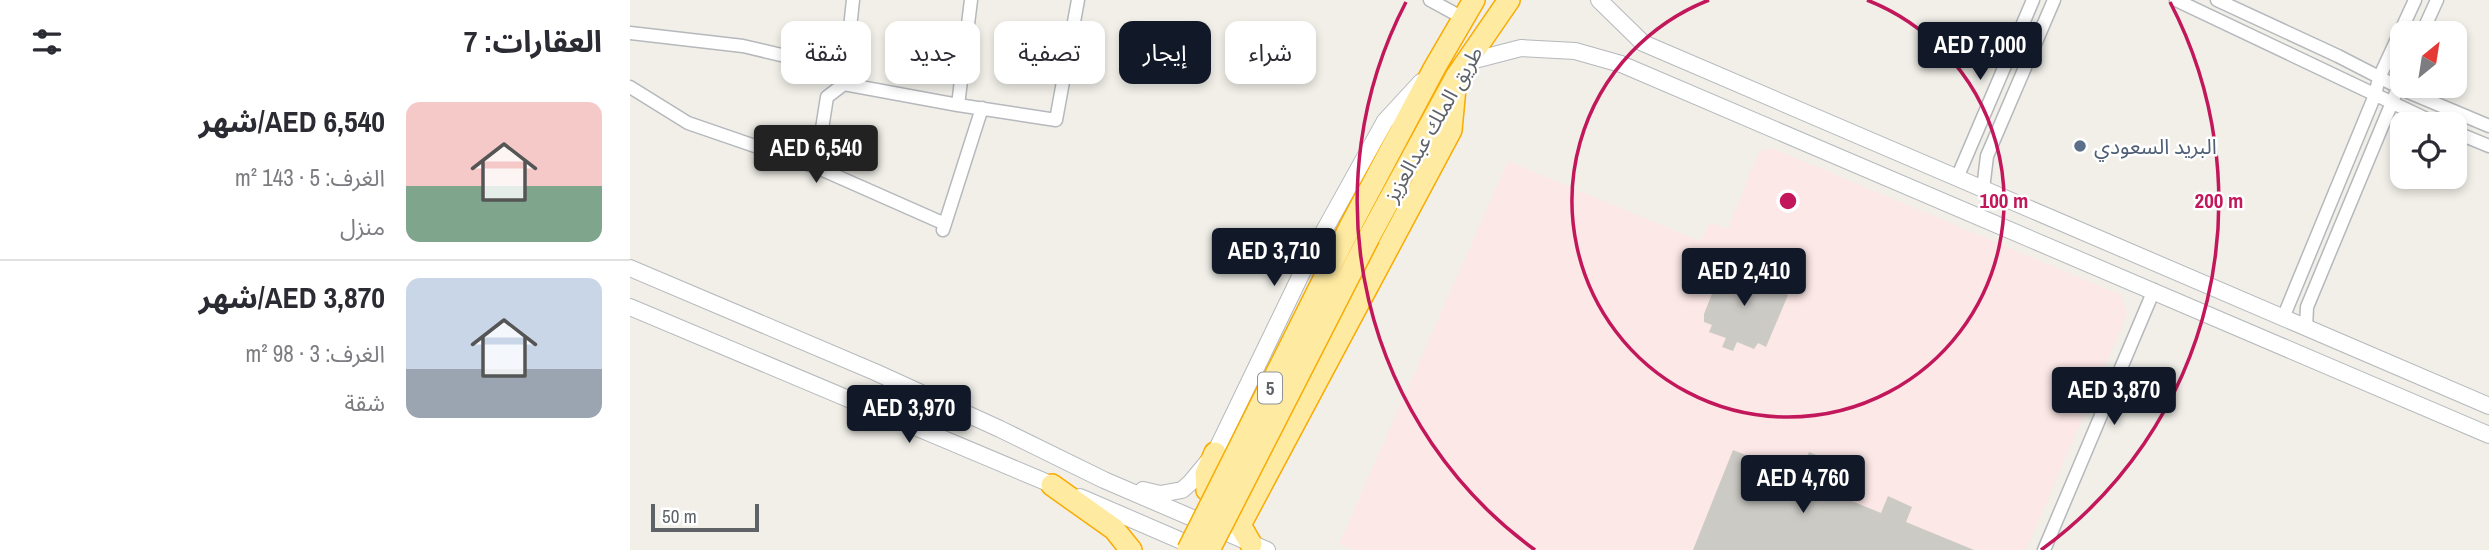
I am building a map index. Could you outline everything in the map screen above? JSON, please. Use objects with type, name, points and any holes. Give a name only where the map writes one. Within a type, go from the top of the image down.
[{"type":"highway","name":"طريق الملك عبدالعزيز","points":[[1209,550],[1369,237],[1462,70],[1508,0]]},
{"type":"highway","name":"طريق الملك عبدالعزيز","points":[[1188,550],[1350,225],[1469,9]]},
{"type":"highway","points":[[1259,547],[1240,525],[1451,130],[1462,70]]},
{"type":"highway","points":[[1215,453],[1206,474],[1207,490],[1222,502],[1242,501],[1262,482]]},
{"type":"highway","points":[[1052,485],[1114,529],[1130,550]]},
{"type":"street","points":[[851,21],[853,0]]},
{"type":"street","points":[[958,105],[971,0]]},
{"type":"street","points":[[871,83],[958,105],[1056,120],[1078,0]]},
{"type":"street","points":[[1430,0],[1469,9]]},
{"type":"street","points":[[1599,0],[1643,43],[2489,406]]},
{"type":"street","points":[[1957,178],[2033,0]]},
{"type":"street","points":[[1983,189],[1987,156],[2054,0]]},
{"type":"street","points":[[2176,0],[2409,112]]},
{"type":"street","points":[[2217,0],[2379,78],[2390,80]]},
{"type":"street","points":[[2283,318],[2375,95],[2379,78],[2415,0]]},
{"type":"street","points":[[2427,21],[2437,0]]},
{"type":"street","points":[[630,33],[743,46],[781,58]]},
{"type":"street","points":[[1462,70],[1521,48],[1575,51],[1622,64],[2489,435]]},
{"type":"street","points":[[1104,480],[1160,494],[1182,490],[1215,453],[1309,258],[1385,121],[1435,67]]},
{"type":"street","points":[[816,167],[827,97],[839,84]]},
{"type":"street","points":[[630,87],[688,123],[816,167],[944,227],[982,108]]},
{"type":"street","points":[[2306,328],[2307,306],[2393,98]]},
{"type":"street","points":[[2432,98],[2489,126]]},
{"type":"street","points":[[2467,137],[2489,146]]},
{"type":"street","points":[[630,268],[875,372],[1104,480],[1259,547]]},
{"type":"street","points":[[2044,550],[2154,290]]},
{"type":"street","points":[[630,307],[1202,550]]},
{"type":"shaded area","points":[[1772,148],[2121,295],[2127,314],[2026,550],[1353,550],[1339,544],[1508,161],[1700,241],[1710,222],[1728,229],[1759,151]]},
{"type":"building","points":[[1723,266],[1746,275],[1749,268],[1771,277],[1767,287],[1788,295],[1766,347],[1758,343],[1754,349],[1737,342],[1733,351],[1722,347],[1726,338],[1709,332],[1712,325],[1704,322],[1704,314]]},
{"type":"building","points":[[1733,450],[1799,476],[1809,452],[1826,459],[1815,486],[1881,513],[1888,496],[1912,507],[1906,522],[1974,550],[1693,550]]},
{"type":"place","name":"البريد السعودي","points":[[2080,146]]}]
